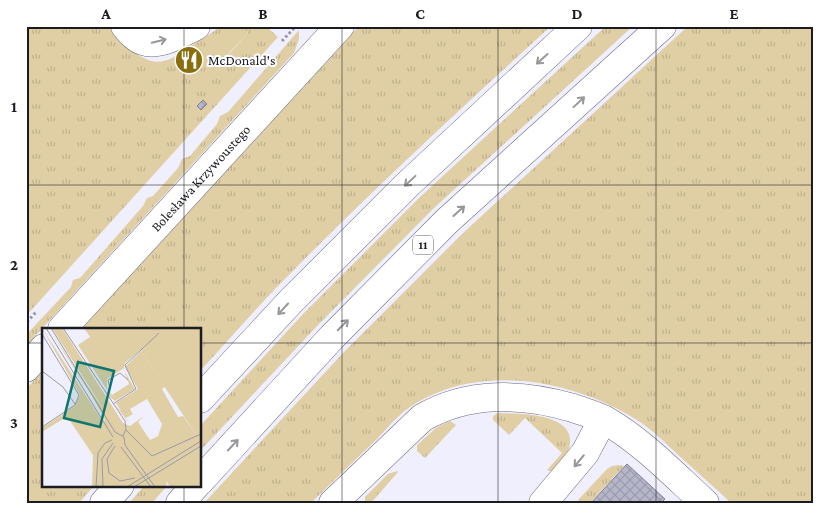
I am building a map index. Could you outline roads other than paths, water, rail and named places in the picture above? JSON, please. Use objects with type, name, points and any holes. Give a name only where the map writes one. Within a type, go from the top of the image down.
[{"type":"main road","points":[[125,26],[142,41],[152,43],[196,26]]},
{"type":"main road","name":"Bolesława Krzywoustego","points":[[63,328],[340,26]]},
{"type":"main road","points":[[201,398],[291,301],[406,185],[578,26]]},
{"type":"main road","name":"11","points":[[201,479],[332,337],[440,228],[662,26]]},
{"type":"main road","points":[[26,368],[42,350]]},
{"type":"main road","points":[[333,503],[422,418],[437,409],[462,401],[496,397],[530,398],[559,404],[603,419],[643,446],[705,503]]},
{"type":"main road","points":[[543,503],[585,453],[603,419]]},
{"type":"main road","points":[[104,503],[119,486]]},
{"type":"main road","points":[[180,503],[195,486]]},
{"type":"place","name":"McDonald's","points":[[189,60]]}]
